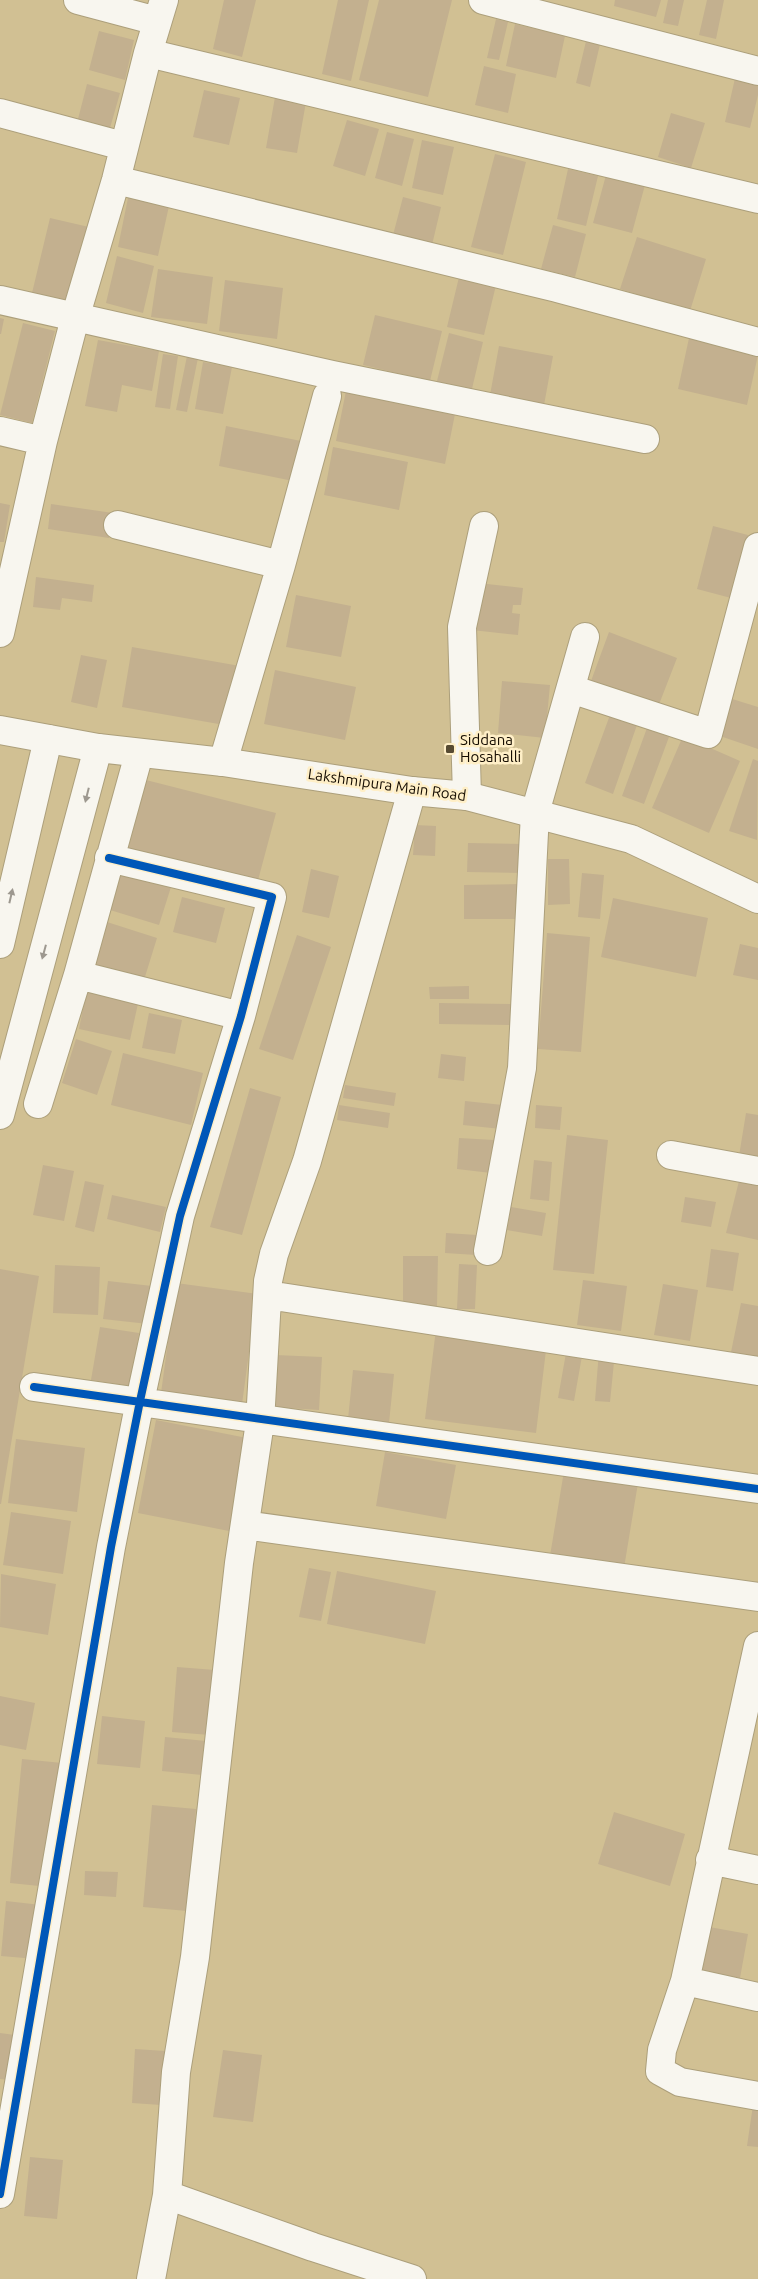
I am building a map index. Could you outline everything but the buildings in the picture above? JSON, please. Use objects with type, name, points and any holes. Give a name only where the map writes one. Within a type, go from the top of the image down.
[{"type":"street","points":[[0,633],[8,565],[75,318],[116,180],[160,10],[78,0]]},
{"type":"street","points":[[483,0],[758,71]]},
{"type":"street","points":[[148,53],[758,199]]},
{"type":"street","points":[[0,113],[124,146]]},
{"type":"street","points":[[116,180],[548,285],[758,342]]},
{"type":"street","points":[[0,300],[332,375],[645,439]]},
{"type":"street","points":[[223,762],[281,565],[327,396]]},
{"type":"street","points":[[0,430],[43,441]]},
{"type":"street","points":[[118,525],[281,565]]},
{"type":"street","points":[[467,796],[462,628],[484,526]]},
{"type":"street","points":[[571,689],[708,734],[758,547]]},
{"type":"street","points":[[488,1251],[522,1068],[536,812],[585,637]]},
{"type":"street","name":"Lakshmipura Main Road","points":[[0,730],[139,754],[223,762],[412,791],[467,796],[536,812],[631,839],[758,899]]},
{"type":"street","points":[[0,944],[48,738]]},
{"type":"street","points":[[0,1115],[98,748]]},
{"type":"street","points":[[38,1104],[78,975],[139,754]]},
{"type":"street","points":[[151,2279],[167,2195],[176,2072],[195,1957],[245,1525],[260,1418],[268,1295],[274,1254],[307,1161],[412,791]]},
{"type":"street","points":[[0,2194],[110,1557],[140,1401],[180,1216],[241,1016],[272,897],[109,858]]},
{"type":"street","points":[[78,975],[241,1016]]},
{"type":"street","points":[[671,1155],[758,1171]]},
{"type":"street","points":[[268,1295],[758,1371]]},
{"type":"street","points":[[34,1387],[758,1489]]},
{"type":"street","points":[[245,1525],[758,1597]]},
{"type":"street","points":[[758,1646],[746,1749],[710,1860],[685,1981],[662,2050],[660,2071],[680,2082],[758,2096]]},
{"type":"street","points":[[710,1860],[758,1870]]},
{"type":"street","points":[[685,1981],[758,1997]]},
{"type":"street","points":[[167,2195],[313,2247],[412,2279]]},
{"type":"cycle path","points":[[0,2194],[111,1547],[140,1401],[180,1216],[241,1016],[272,897],[109,858]]},
{"type":"cycle path","points":[[34,1387],[758,1489]]},
{"type":"place","name":"Siddana Hosahalli","points":[[450,749]]}]
